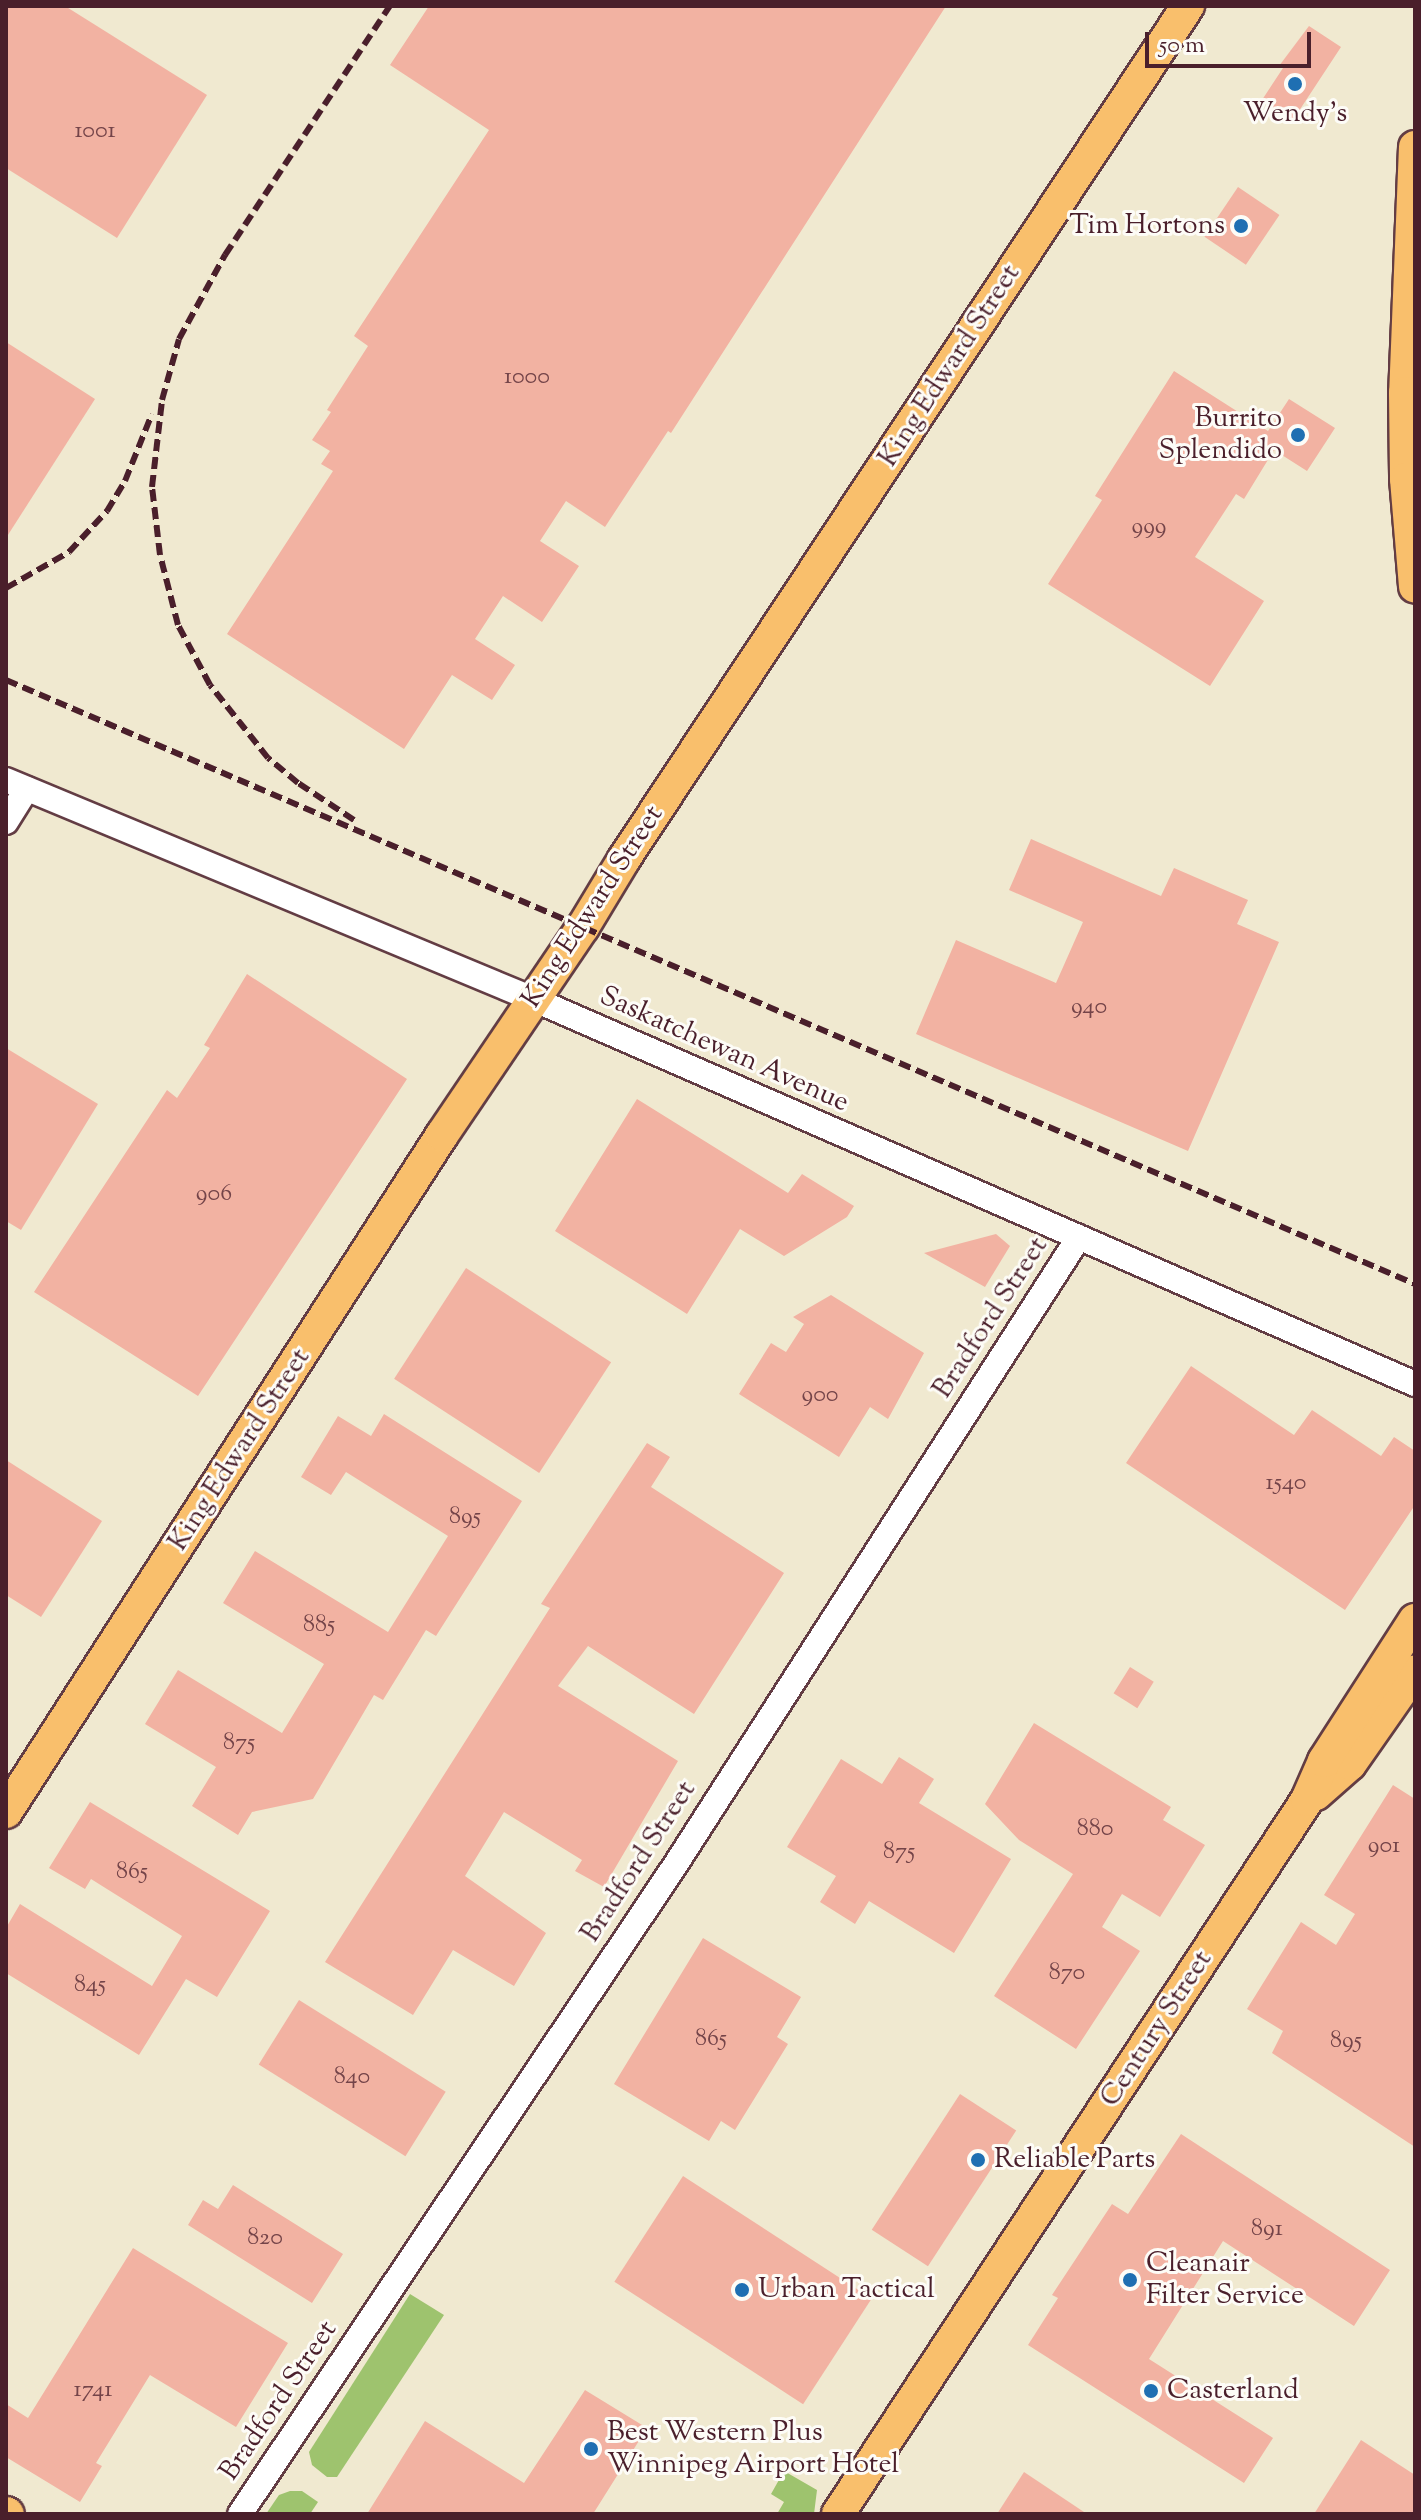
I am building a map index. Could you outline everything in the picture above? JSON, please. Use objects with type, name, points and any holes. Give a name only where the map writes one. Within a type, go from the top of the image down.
[{"type":"main road","name":"King Edward Street","points":[[6,1812],[442,1135],[1188,6]]},
{"type":"main road","points":[[1415,147],[1405,449],[1415,587]]},
{"type":"main road","name":"Century Street","points":[[838,2514],[1307,1800],[1324,1761],[1415,1620]]},
{"type":"main road","points":[[1307,1800],[1335,1780],[1350,1764],[1415,1671]]},
{"type":"street","name":"Saskatchewan Avenue","points":[[17,784],[533,999],[1415,1384]]},
{"type":"street","points":[[6,822],[17,784]]},
{"type":"street","name":"Bradford Street","points":[[240,2514],[676,1864],[1079,1237]]},
{"type":"green space","points":[[410,2294],[444,2315],[337,2477],[327,2477],[312,2465],[309,2452]]},
{"type":"green space","points":[[784,2471],[817,2490],[814,2514],[777,2514],[784,2502],[771,2494]]},
{"type":"green space","points":[[302,2491],[318,2502],[310,2514],[266,2514],[279,2495]]},
{"type":"building","points":[[6,6],[65,6],[207,95],[117,238],[6,168]]},
{"type":"building","points":[[429,6],[946,6],[671,433],[668,431],[605,527],[566,501],[540,541],[579,566],[542,622],[503,596],[475,639],[515,665],[492,700],[452,675],[404,749],[227,634],[333,471],[321,464],[330,451],[312,440],[331,412],[327,410],[368,346],[354,336],[489,130],[390,65]]},
{"type":"building","name":"Wendy's","points":[[1309,26],[1341,47],[1293,120],[1262,100],[1283,68],[1279,66]]},
{"type":"building","name":"Tim Hortons","points":[[1238,187],[1279,215],[1246,265],[1204,237]]},
{"type":"building","points":[[6,342],[95,399],[6,538]]},
{"type":"building","points":[[1174,371],[1268,431],[1289,399],[1335,428],[1307,471],[1274,450],[1244,499],[1236,494],[1195,557],[1264,601],[1210,686],[1048,584],[1102,500],[1095,496]]},
{"type":"building","points":[[1031,839],[1161,896],[1174,868],[1248,900],[1237,924],[1279,942],[1188,1151],[916,1034],[956,940],[1056,983],[1083,922],[1009,890]]},
{"type":"building","points":[[247,974],[407,1079],[198,1396],[34,1292],[167,1090],[177,1098],[210,1048],[204,1045]]},
{"type":"building","points":[[6,1048],[98,1104],[21,1230],[6,1221]]},
{"type":"building","points":[[637,1099],[788,1193],[802,1174],[854,1206],[847,1217],[784,1256],[740,1229],[687,1314],[555,1231]]},
{"type":"building","points":[[996,1234],[1010,1246],[985,1287],[924,1253]]},
{"type":"building","points":[[466,1268],[611,1362],[539,1473],[394,1379]]},
{"type":"building","points":[[831,1295],[924,1353],[888,1419],[870,1407],[839,1457],[739,1394],[771,1343],[786,1352],[804,1324],[793,1317]]},
{"type":"building","points":[[1191,1366],[1294,1435],[1312,1410],[1381,1456],[1394,1437],[1415,1451],[1415,1505],[1345,1610],[1126,1463]]},
{"type":"building","points":[[384,1414],[522,1501],[436,1636],[426,1630],[383,1700],[374,1695],[313,1799],[252,1812],[238,1835],[192,1806],[216,1767],[145,1724],[178,1670],[282,1733],[324,1664],[223,1603],[255,1551],[388,1632],[448,1536],[346,1472],[331,1495],[301,1477],[338,1416],[371,1436]]},
{"type":"building","points":[[647,1443],[670,1457],[651,1487],[784,1573],[694,1714],[588,1646],[558,1686],[678,1761],[604,1887],[575,1871],[582,1860],[504,1812],[465,1876],[546,1933],[514,1986],[453,1950],[413,2015],[325,1962],[550,1608],[541,1604]]},
{"type":"building","points":[[6,1460],[102,1521],[41,1617],[6,1595]]},
{"type":"building","points":[[1130,1667],[1154,1682],[1137,1708],[1114,1693]]},
{"type":"building","points":[[1034,1723],[1171,1807],[1163,1820],[1205,1845],[1160,1917],[1122,1894],[1102,1927],[1140,1951],[1076,2049],[994,1996],[1073,1874],[1019,1840],[985,1804]]},
{"type":"building","points":[[899,1757],[934,1779],[919,1803],[1011,1859],[954,1953],[869,1901],[855,1924],[820,1902],[836,1876],[787,1847],[841,1759],[882,1784]]},
{"type":"building","points":[[1393,1785],[1415,1799],[1415,2147],[1272,2053],[1283,2031],[1247,2009],[1301,1922],[1336,1945],[1355,1914],[1324,1895]]},
{"type":"building","points":[[90,1802],[270,1911],[217,1997],[186,1979],[139,2055],[6,1973],[6,1928],[20,1904],[152,1986],[182,1936],[91,1879],[85,1889],[49,1868]]},
{"type":"building","points":[[703,1938],[801,1997],[777,2037],[788,2044],[735,2130],[721,2121],[709,2141],[614,2084]]},
{"type":"building","points":[[299,2000],[446,2092],[405,2156],[259,2064]]},
{"type":"building","points":[[960,2094],[1016,2130],[928,2266],[872,2230]]},
{"type":"building","points":[[1181,2134],[1390,2270],[1354,2326],[1223,2241],[1149,2359],[1273,2438],[1244,2483],[1028,2345],[1058,2298],[1052,2295],[1112,2204],[1128,2214]]},
{"type":"building","name":"Urban Tactical","points":[[683,2176],[872,2299],[803,2404],[614,2282]]},
{"type":"building","points":[[233,2185],[343,2254],[312,2303],[188,2225],[203,2200],[218,2209]]},
{"type":"building","points":[[133,2248],[288,2343],[236,2427],[150,2375],[96,2463],[102,2466],[80,2502],[6,2457],[6,2404],[28,2418]]},
{"type":"building","name":"Best Western Plus Winnipeg Airport Hotel","points":[[585,2390],[647,2428],[593,2514],[367,2514],[425,2421],[524,2483]]},
{"type":"building","points":[[1361,2440],[1415,2475],[1415,2514],[1314,2514]]},
{"type":"building","points":[[1024,2472],[1087,2514],[997,2514]]},
{"type":"railway","points":[[354,820],[298,783],[268,758],[210,685],[178,625],[160,555],[152,487],[162,400],[179,339],[225,255],[390,6]]},
{"type":"railway","points":[[6,588],[69,552],[107,511],[125,481],[152,414]]},
{"type":"railway","points":[[6,680],[1415,1284]]},
{"type":"place","name":"Wendy's","points":[[1295,84]]},
{"type":"place","name":"Tim Hortons","points":[[1241,226]]},
{"type":"place","name":"Burrito Splendido","points":[[1298,435]]},
{"type":"place","name":"Reliable Parts","points":[[978,2160]]},
{"type":"place","name":"Cleanair Filter Service","points":[[1130,2280]]},
{"type":"place","name":"Urban Tactical","points":[[742,2290]]},
{"type":"place","name":"Casterland","points":[[1151,2391]]},
{"type":"place","name":"Best Western Plus Winnipeg Airport Hotel","points":[[591,2449]]}]
